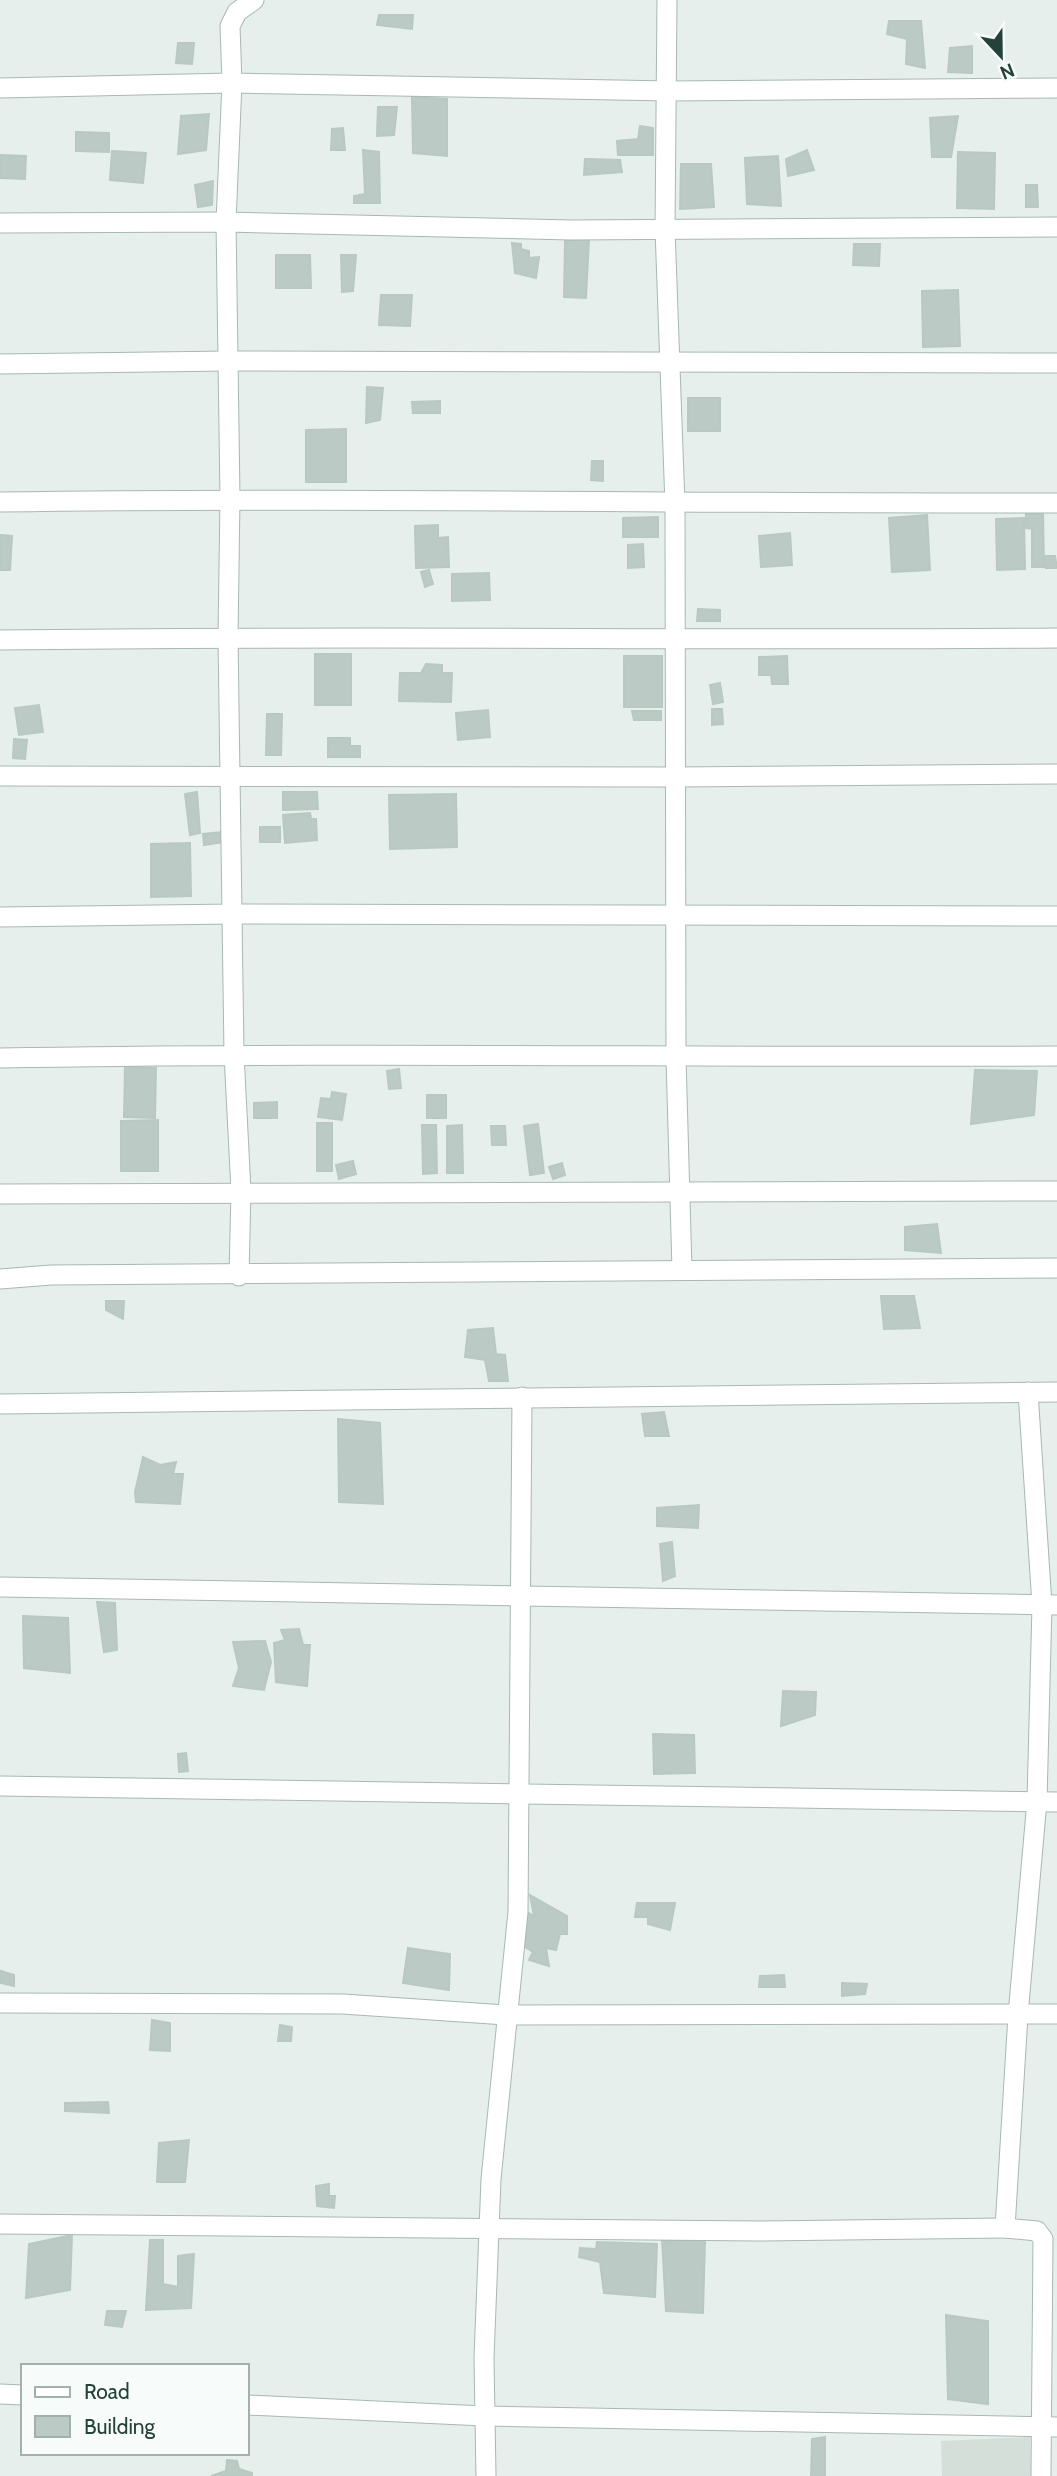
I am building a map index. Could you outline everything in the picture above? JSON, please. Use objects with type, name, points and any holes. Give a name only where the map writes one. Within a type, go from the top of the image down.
[{"type":"street","points":[[239,1276],[241,1191],[234,1054],[228,637],[230,498],[226,222],[232,83],[230,26],[237,12],[254,0]]},
{"type":"street","points":[[667,0],[669,91],[665,229],[675,505],[676,1058],[682,1270]]},
{"type":"street","points":[[0,88],[232,83],[669,91],[1057,88]]},
{"type":"street","points":[[0,223],[226,222],[571,230],[1057,227]]},
{"type":"street","points":[[0,364],[229,361],[1057,363]]},
{"type":"street","points":[[0,502],[230,498],[675,505],[1057,503]]},
{"type":"street","points":[[0,640],[228,637],[677,641],[1057,638]]},
{"type":"street","points":[[0,776],[676,778],[1057,774]]},
{"type":"street","points":[[0,917],[234,914],[1057,916]]},
{"type":"street","points":[[0,1058],[234,1054],[676,1058],[1057,1056]]},
{"type":"street","points":[[0,1194],[241,1191],[678,1194],[1057,1191]]},
{"type":"street","points":[[0,1279],[51,1275],[239,1276],[1057,1268]]},
{"type":"street","points":[[1005,2228],[1018,2015],[1037,1801],[1050,1605],[1028,1392]]},
{"type":"street","points":[[0,1404],[1057,1392]]},
{"type":"street","points":[[485,2476],[489,2230],[506,2015],[518,1912],[522,1398]]},
{"type":"street","points":[[0,1587],[1050,1605]]},
{"type":"street","points":[[0,1786],[1057,1802]]},
{"type":"street","points":[[0,2003],[343,2004],[506,2015],[1057,2014]]},
{"type":"street","points":[[0,2224],[489,2230],[1005,2228],[1057,2231]]},
{"type":"street","points":[[1037,2231],[1043,2239],[1049,2427],[1041,2476]]},
{"type":"street","points":[[0,2394],[21,2395]]},
{"type":"street","points":[[248,2405],[484,2416],[1049,2427]]},
{"type":"shaded area","points":[[1030,2437],[1031,2476],[942,2476],[941,2441]]},
{"type":"building","points":[[379,15],[413,15],[412,29],[377,25]]},
{"type":"building","points":[[889,21],[921,21],[925,68],[906,64],[907,39],[887,34]]},
{"type":"building","points":[[178,43],[194,43],[192,64],[176,63]]},
{"type":"building","points":[[972,46],[972,73],[948,72],[950,48]]},
{"type":"building","points":[[412,97],[447,99],[447,156],[413,153]]},
{"type":"building","points":[[378,107],[397,107],[394,135],[377,136]]},
{"type":"building","points":[[209,114],[206,150],[178,154],[181,116]]},
{"type":"building","points":[[958,116],[951,157],[932,157],[930,118]]},
{"type":"building","points":[[640,126],[653,128],[653,155],[618,155],[617,141],[638,139]]},
{"type":"building","points":[[343,128],[345,150],[331,150],[332,129]]},
{"type":"building","points":[[76,132],[109,133],[109,152],[76,151]]},
{"type":"building","points":[[363,150],[379,152],[380,203],[354,203],[354,196],[365,194]]},
{"type":"building","points":[[807,150],[814,170],[788,176],[786,159]]},
{"type":"building","points":[[112,151],[146,153],[143,183],[110,180]]},
{"type":"building","points":[[958,152],[995,153],[994,209],[957,208]]},
{"type":"building","points":[[0,155],[26,156],[25,179],[0,178]]},
{"type":"building","points":[[778,156],[781,206],[747,204],[745,158]]},
{"type":"building","points":[[585,159],[620,160],[622,172],[584,175]]},
{"type":"building","points":[[681,164],[711,164],[714,207],[680,209]]},
{"type":"building","points":[[213,181],[212,205],[198,207],[195,185]]},
{"type":"building","points":[[1026,185],[1037,185],[1038,207],[1026,207]]},
{"type":"building","points":[[589,239],[586,298],[564,297],[565,241]]},
{"type":"building","points":[[512,243],[521,244],[521,249],[529,251],[529,258],[539,257],[536,278],[515,273]]},
{"type":"building","points":[[854,244],[880,244],[879,266],[853,265]]},
{"type":"building","points":[[276,255],[310,255],[311,288],[276,288]]},
{"type":"building","points":[[341,255],[356,255],[353,291],[342,292]]},
{"type":"building","points":[[958,290],[960,346],[923,347],[922,291]]},
{"type":"building","points":[[381,295],[412,295],[410,326],[379,325]]},
{"type":"building","points":[[367,387],[383,388],[380,420],[366,423]]},
{"type":"building","points":[[688,398],[720,398],[720,431],[688,431]]},
{"type":"building","points":[[440,401],[440,413],[413,413],[412,402]]},
{"type":"building","points":[[346,429],[346,482],[306,482],[306,430]]},
{"type":"building","points":[[592,461],[603,461],[603,481],[591,480]]},
{"type":"building","points":[[1026,514],[1043,514],[1044,567],[1032,567],[1032,529],[1026,528]]},
{"type":"building","points":[[927,515],[930,570],[892,572],[889,518]]},
{"type":"building","points":[[658,517],[658,537],[623,537],[623,518]]},
{"type":"building","points":[[1024,518],[1025,569],[997,570],[996,519]]},
{"type":"building","points":[[438,525],[438,538],[448,537],[449,567],[416,568],[415,526]]},
{"type":"building","points":[[790,533],[792,565],[761,567],[759,536]]},
{"type":"building","points":[[0,535],[12,536],[10,570],[0,570]]},
{"type":"building","points":[[643,544],[644,567],[628,568],[628,545]]},
{"type":"building","points":[[1045,556],[1055,556],[1057,568],[1046,568]]},
{"type":"building","points":[[429,570],[433,584],[425,587],[421,572]]},
{"type":"building","points":[[489,573],[490,600],[452,601],[452,574]]},
{"type":"building","points":[[698,609],[720,610],[720,621],[697,621]]},
{"type":"building","points":[[315,654],[351,654],[351,705],[315,705]]},
{"type":"building","points":[[624,656],[662,656],[662,707],[624,707]]},
{"type":"building","points":[[787,656],[788,684],[772,684],[771,675],[759,675],[759,657]]},
{"type":"building","points":[[426,664],[442,665],[442,673],[452,673],[451,702],[399,701],[400,673],[421,673]]},
{"type":"building","points":[[720,683],[723,702],[713,704],[710,685]]},
{"type":"building","points":[[39,705],[43,732],[19,735],[15,708]]},
{"type":"building","points":[[712,709],[722,709],[723,724],[712,725]]},
{"type":"building","points":[[488,710],[490,737],[458,740],[456,713]]},
{"type":"building","points":[[632,711],[661,711],[661,720],[634,720]]},
{"type":"building","points":[[267,714],[282,714],[281,755],[266,755]]},
{"type":"building","points":[[328,738],[350,738],[350,746],[360,746],[360,757],[328,757]]},
{"type":"building","points":[[14,739],[27,740],[25,759],[13,758]]},
{"type":"building","points":[[197,792],[200,833],[190,835],[185,794]]},
{"type":"building","points":[[283,792],[317,792],[318,809],[283,810]]},
{"type":"building","points":[[456,794],[457,847],[390,849],[389,795]]},
{"type":"building","points":[[310,813],[311,819],[316,819],[317,840],[285,843],[283,815]]},
{"type":"building","points":[[260,827],[280,827],[280,842],[260,842]]},
{"type":"building","points":[[222,832],[224,842],[204,845],[203,834]]},
{"type":"building","points":[[190,843],[191,896],[151,897],[151,844]]},
{"type":"building","points":[[125,1067],[156,1068],[155,1118],[124,1117]]},
{"type":"building","points":[[399,1069],[401,1088],[389,1089],[387,1071]]},
{"type":"building","points":[[975,1070],[1037,1071],[1034,1115],[971,1124]]},
{"type":"building","points":[[332,1092],[346,1094],[342,1120],[318,1117],[321,1098],[331,1099]]},
{"type":"building","points":[[427,1095],[446,1095],[446,1118],[427,1118]]},
{"type":"building","points":[[277,1102],[277,1118],[254,1118],[254,1103]]},
{"type":"building","points":[[158,1120],[158,1171],[121,1171],[121,1121]]},
{"type":"building","points":[[317,1123],[332,1123],[332,1171],[317,1171]]},
{"type":"building","points":[[538,1124],[544,1173],[530,1175],[524,1126]]},
{"type":"building","points":[[422,1125],[436,1125],[437,1173],[423,1174]]},
{"type":"building","points":[[462,1125],[463,1173],[447,1173],[447,1126]]},
{"type":"building","points":[[491,1126],[505,1126],[506,1145],[492,1145]]},
{"type":"building","points":[[353,1161],[356,1174],[339,1179],[336,1165]]},
{"type":"building","points":[[562,1163],[565,1175],[553,1179],[549,1167]]},
{"type":"building","points":[[937,1224],[941,1253],[905,1250],[905,1227]]},
{"type":"building","points":[[881,1296],[914,1296],[920,1328],[884,1329]]},
{"type":"building","points":[[106,1301],[124,1301],[123,1319],[106,1310]]},
{"type":"building","points":[[493,1328],[496,1354],[505,1355],[508,1381],[489,1381],[485,1360],[465,1357],[468,1330]]},
{"type":"building","points":[[664,1412],[669,1436],[645,1436],[642,1414]]},
{"type":"building","points":[[338,1419],[380,1423],[383,1504],[339,1502]]},
{"type":"building","points":[[143,1457],[160,1465],[176,1462],[173,1474],[183,1474],[180,1504],[136,1502],[135,1492]]},
{"type":"building","points":[[699,1505],[698,1528],[657,1526],[657,1508]]},
{"type":"building","points":[[672,1542],[675,1576],[663,1581],[660,1544]]},
{"type":"building","points":[[97,1602],[115,1603],[117,1650],[104,1652]]},
{"type":"building","points":[[23,1616],[68,1618],[70,1673],[24,1668]]},
{"type":"building","points":[[299,1629],[303,1645],[310,1645],[307,1686],[276,1682],[274,1643],[285,1640],[281,1630]]},
{"type":"building","points":[[265,1641],[271,1662],[264,1690],[233,1686],[239,1668],[233,1642]]},
{"type":"building","points":[[783,1691],[816,1692],[815,1715],[781,1726]]},
{"type":"building","points":[[653,1734],[694,1735],[695,1773],[654,1774]]},
{"type":"building","points":[[186,1753],[188,1771],[179,1772],[178,1754]]},
{"type":"building","points":[[530,1895],[567,1916],[567,1934],[560,1934],[556,1950],[546,1948],[549,1966],[529,1960],[533,1952],[522,1945],[525,1911],[534,1916]]},
{"type":"building","points":[[637,1903],[675,1903],[670,1930],[648,1924],[648,1917],[635,1917]]},
{"type":"building","points":[[408,1948],[450,1954],[449,1990],[403,1983]]},
{"type":"building","points":[[1,1971],[14,1975],[14,1986],[1,1983]]},
{"type":"building","points":[[784,1975],[785,1987],[759,1987],[760,1976]]},
{"type":"building","points":[[842,1983],[867,1984],[865,1994],[842,1996]]},
{"type":"building","points":[[152,2020],[170,2023],[170,2051],[150,2050]]},
{"type":"building","points":[[280,2025],[292,2027],[291,2041],[278,2041]]},
{"type":"building","points":[[108,2102],[109,2113],[65,2111],[65,2103]]},
{"type":"building","points":[[189,2140],[185,2182],[157,2182],[159,2143]]},
{"type":"building","points":[[329,2184],[329,2196],[335,2196],[334,2208],[317,2206],[316,2186]]},
{"type":"building","points":[[72,2235],[70,2290],[26,2298],[29,2244]]},
{"type":"building","points":[[662,2239],[705,2239],[703,2313],[666,2311]]},
{"type":"building","points":[[150,2240],[163,2240],[163,2284],[178,2287],[178,2256],[194,2254],[191,2308],[146,2310]]},
{"type":"building","points":[[597,2242],[657,2244],[655,2297],[604,2293],[600,2262],[579,2257],[580,2248],[596,2249]]},
{"type":"building","points":[[107,2311],[126,2311],[122,2327],[105,2325]]},
{"type":"building","points":[[946,2315],[988,2321],[988,2404],[948,2399]]},
{"type":"building","points":[[825,2437],[825,2476],[811,2476],[812,2439]]},
{"type":"building","points":[[227,2460],[237,2461],[239,2469],[252,2473],[252,2476],[211,2476],[226,2471]]}]
